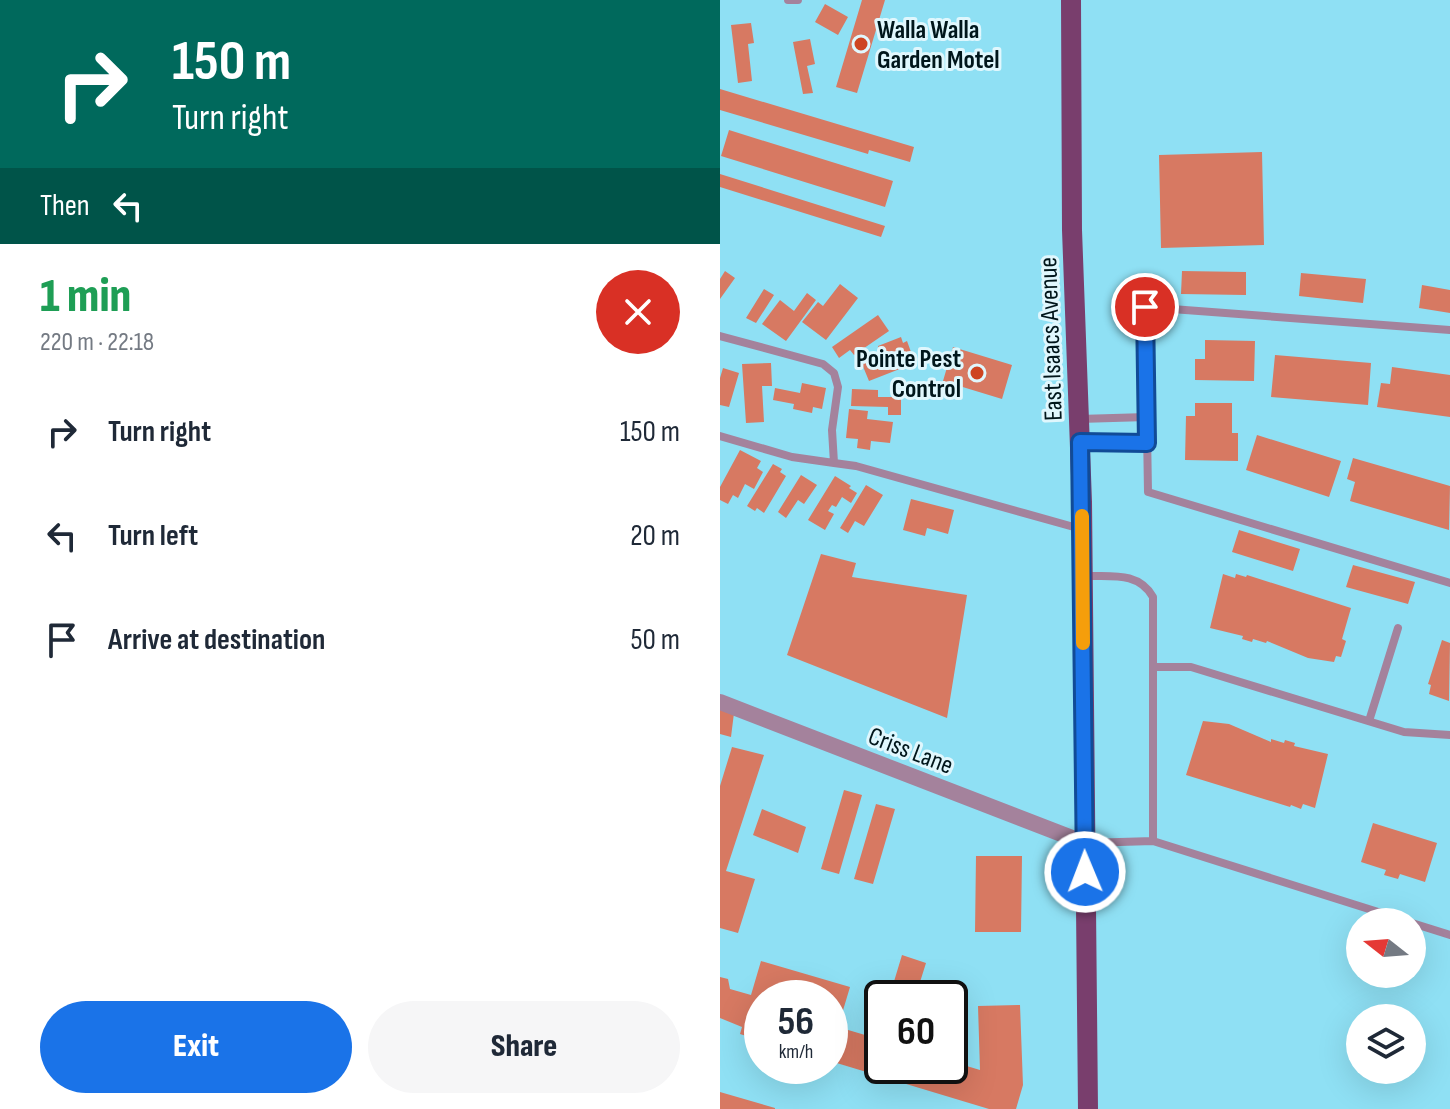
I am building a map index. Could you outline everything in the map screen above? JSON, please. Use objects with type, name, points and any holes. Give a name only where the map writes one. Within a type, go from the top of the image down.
[{"type":"main road","name":"East Isaacs Avenue","points":[[1071,0],[1072,230],[1082,529],[1088,1109]]},
{"type":"street","name":"Criss Lane","points":[[720,702],[1085,843]]},
{"type":"lane","points":[[788,0],[798,0]]},
{"type":"lane","points":[[1450,330],[1145,307],[1148,492],[1450,583]]},
{"type":"lane","points":[[720,336],[815,362],[834,373],[838,387],[832,430],[834,463]]},
{"type":"lane","points":[[1079,419],[1147,417]]},
{"type":"lane","points":[[720,436],[792,457],[856,466],[1082,529]]},
{"type":"lane","points":[[1080,442],[1147,443]]},
{"type":"lane","points":[[1082,576],[1133,578],[1145,583],[1153,597],[1153,841]]},
{"type":"lane","points":[[1369,721],[1398,628]]},
{"type":"lane","points":[[1153,667],[1191,667],[1404,732],[1450,735]]},
{"type":"lane","points":[[1085,843],[1153,841],[1366,908]]},
{"type":"lane","points":[[1426,927],[1450,935]]},
{"type":"building","name":"Walla Walla Garden Motel","points":[[862,0],[885,0],[857,93],[836,87]]},
{"type":"building","points":[[825,4],[848,17],[838,35],[815,22]]},
{"type":"building","points":[[751,23],[754,43],[748,44],[752,81],[738,83],[731,25]]},
{"type":"building","points":[[810,39],[815,64],[807,66],[813,93],[803,94],[793,42]]},
{"type":"building","points":[[720,89],[914,147],[910,162],[869,150],[868,154],[720,110]]},
{"type":"building","points":[[729,130],[893,181],[885,207],[721,156]]},
{"type":"building","points":[[1262,152],[1264,245],[1161,248],[1159,155]]},
{"type":"building","points":[[720,174],[885,226],[881,237],[720,187]]},
{"type":"building","points":[[725,271],[735,278],[720,299],[720,279]]},
{"type":"building","points":[[1182,271],[1246,272],[1246,295],[1181,294]]},
{"type":"building","points":[[1301,273],[1366,279],[1363,303],[1299,296]]},
{"type":"building","points":[[840,284],[858,298],[826,340],[802,322],[818,302],[823,306]]},
{"type":"building","points":[[1422,285],[1450,290],[1450,313],[1419,308]]},
{"type":"building","points":[[764,289],[774,295],[756,323],[746,318]]},
{"type":"building","points":[[807,293],[816,300],[786,341],[762,324],[780,300],[794,311]]},
{"type":"building","points":[[878,315],[889,331],[854,355],[850,350],[839,358],[832,347]]},
{"type":"building","points":[[901,337],[903,343],[907,341],[915,363],[869,381],[862,364],[882,357],[878,346]]},
{"type":"building","points":[[1205,340],[1255,341],[1254,381],[1195,380],[1195,359],[1205,359]]},
{"type":"building","name":"Pointe Pest Control","points":[[953,347],[1012,365],[1002,399],[943,381]]},
{"type":"building","points":[[1275,355],[1371,363],[1368,405],[1271,397]]},
{"type":"building","points":[[771,363],[772,386],[762,386],[764,422],[746,423],[742,364]]},
{"type":"building","points":[[1392,367],[1450,375],[1450,417],[1377,407],[1381,383],[1390,384]]},
{"type":"building","points":[[723,368],[739,373],[729,407],[720,405]]},
{"type":"building","points":[[802,383],[826,388],[822,409],[813,407],[812,413],[793,409],[794,404],[773,400],[775,388],[800,393]]},
{"type":"building","points":[[852,389],[878,390],[878,397],[901,397],[901,415],[888,415],[888,407],[851,406]]},
{"type":"building","points":[[1195,403],[1232,403],[1232,433],[1238,433],[1238,461],[1185,460],[1186,416],[1195,416]]},
{"type":"building","points":[[849,409],[868,411],[867,419],[893,422],[890,443],[871,441],[870,450],[857,448],[858,439],[846,438]]},
{"type":"building","points":[[1257,435],[1341,461],[1329,497],[1246,470]]},
{"type":"building","points":[[740,450],[761,461],[757,468],[763,472],[754,489],[745,484],[738,498],[733,495],[728,504],[720,500],[720,487]]},
{"type":"building","points":[[1353,458],[1450,486],[1449,530],[1350,501],[1355,482],[1347,479]]},
{"type":"building","points":[[773,464],[782,469],[780,472],[786,476],[764,513],[757,508],[755,511],[747,506]]},
{"type":"building","points":[[801,475],[817,485],[804,504],[798,500],[786,518],[778,512]]},
{"type":"building","points":[[835,476],[857,493],[851,503],[842,497],[836,507],[832,505],[828,511],[834,514],[825,530],[808,520]]},
{"type":"building","points":[[866,485],[883,495],[864,526],[855,521],[848,533],[840,528]]},
{"type":"building","points":[[911,499],[954,510],[948,534],[927,528],[925,536],[903,530]]},
{"type":"building","points":[[1239,530],[1300,549],[1293,571],[1232,552]]},
{"type":"building","points":[[821,554],[856,563],[852,577],[967,595],[947,718],[787,655]]},
{"type":"building","points":[[1353,565],[1415,582],[1408,604],[1346,587]]},
{"type":"building","points":[[1223,574],[1235,578],[1236,574],[1247,575],[1351,608],[1342,639],[1346,641],[1341,657],[1336,656],[1334,662],[1308,658],[1267,641],[1253,639],[1252,642],[1242,639],[1243,636],[1210,628]]},
{"type":"building","points":[[1442,640],[1450,643],[1449,701],[1429,694],[1431,685],[1428,684]]},
{"type":"building","points":[[720,709],[734,713],[731,737],[720,734]]},
{"type":"building","points":[[1203,721],[1229,724],[1271,742],[1271,739],[1284,743],[1285,740],[1295,743],[1294,746],[1328,754],[1315,808],[1303,804],[1301,809],[1290,807],[1186,775]]},
{"type":"building","points":[[732,747],[764,755],[726,871],[755,879],[738,933],[720,928],[720,786]]},
{"type":"building","points":[[844,790],[862,795],[839,874],[821,869]]},
{"type":"building","points":[[876,804],[895,809],[873,884],[854,879]]},
{"type":"building","points":[[762,809],[806,827],[798,853],[753,835]]},
{"type":"building","points":[[1373,823],[1437,843],[1425,882],[1400,874],[1398,879],[1384,875],[1386,870],[1361,862]]},
{"type":"building","points":[[976,856],[1022,856],[1021,932],[975,932]]},
{"type":"building","points":[[902,955],[926,963],[921,980],[894,980]]},
{"type":"building","points":[[761,961],[826,980],[755,980]]},
{"type":"building","points":[[720,977],[728,979],[730,989],[744,993],[744,1035],[740,1034],[742,1027],[720,1018]]},
{"type":"building","points":[[1020,1005],[1023,1085],[1016,1109],[989,1109],[906,1084],[968,1084],[968,1066],[980,1070],[978,1006]]},
{"type":"building","points":[[848,1030],[864,1035],[864,1071],[848,1066]]},
{"type":"building","points":[[720,1092],[775,1108],[775,1109],[720,1109]]},
{"type":"slow traffic","points":[[1082,516],[1083,643]]},
{"type":"place","name":"Walla Walla Garden Motel","points":[[861,44]]},
{"type":"place","name":"Pointe Pest Control","points":[[977,373]]},
{"type":"route","points":[[1085,872],[1080,442],[1147,443],[1145,307]]}]
